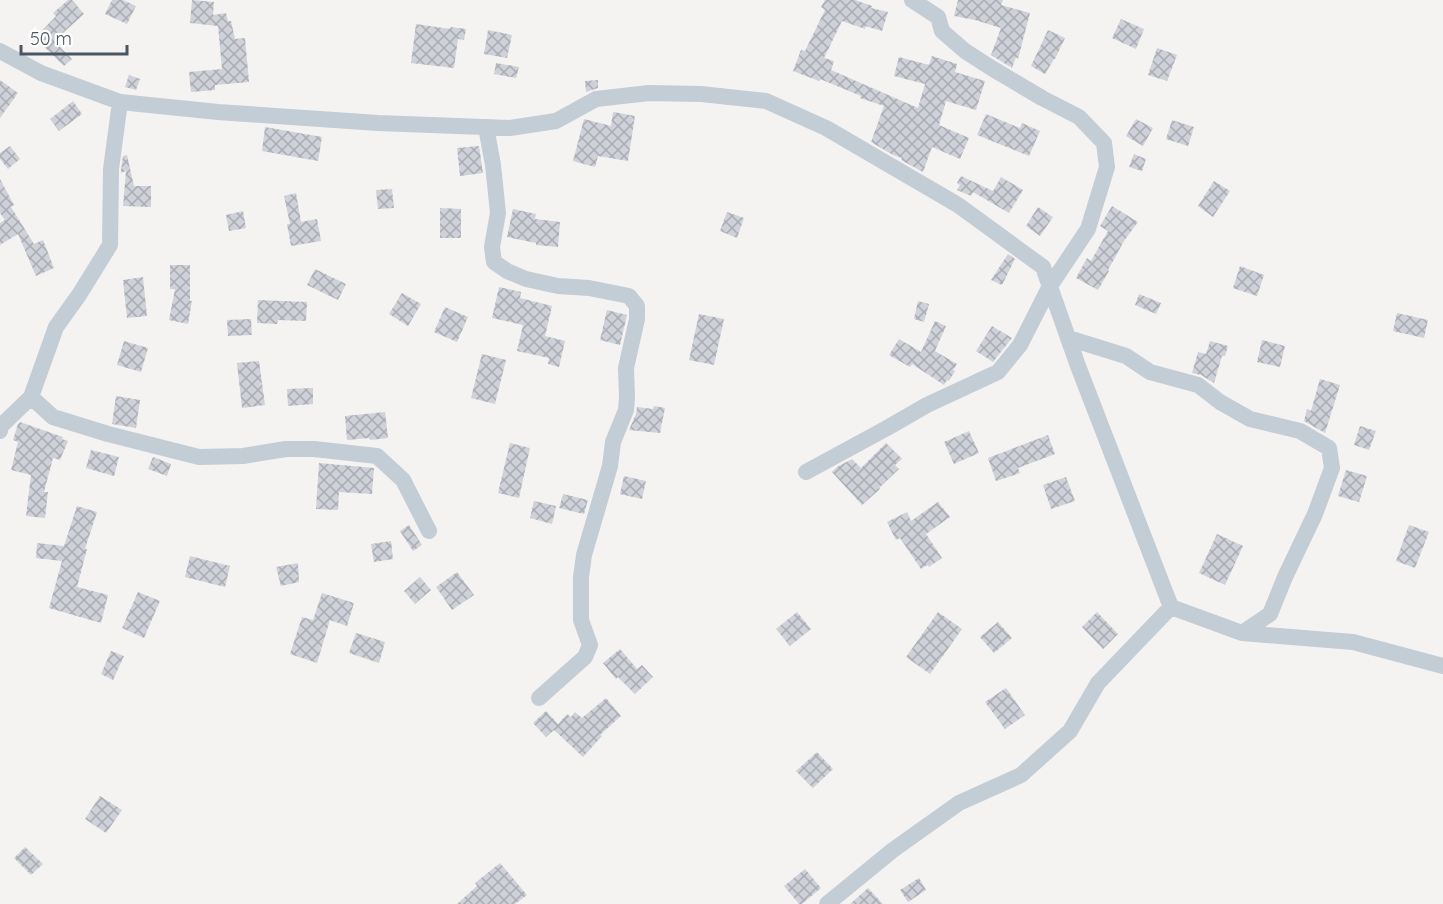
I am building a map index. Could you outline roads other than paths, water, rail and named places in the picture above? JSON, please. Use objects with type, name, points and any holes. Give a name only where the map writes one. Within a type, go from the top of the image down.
[{"type":"street","points":[[806,472],[927,405],[998,372],[1020,345],[1050,286],[1088,229],[1107,167],[1104,143],[1079,117],[1032,92],[965,51],[942,31],[938,17],[912,0]]},
{"type":"street","points":[[0,51],[41,73],[120,102],[218,112],[378,123],[510,128],[556,121],[596,99],[649,93],[701,94],[766,101],[826,128],[958,205],[1043,267],[1171,607],[1242,633],[1353,642],[1443,666]]},
{"type":"street","points":[[0,431],[1,426],[31,397],[56,327],[80,295],[110,245],[111,169],[120,102]]},
{"type":"street","points":[[486,127],[498,213],[492,247],[494,262],[507,271],[526,279],[629,296],[637,306],[637,319],[626,368],[626,410],[613,442],[610,466],[581,577],[581,620],[590,645],[585,657],[539,698]]},
{"type":"street","points":[[1068,338],[1126,356],[1150,372],[1198,385],[1220,402],[1250,419],[1300,431],[1329,448],[1332,468],[1315,514],[1270,614],[1242,633]]},
{"type":"street","points":[[31,397],[53,417],[199,457],[243,456],[286,449],[314,449],[377,456],[403,480],[429,531]]},
{"type":"street","points":[[827,904],[893,850],[959,802],[1021,775],[1070,731],[1098,683],[1171,607]]}]
